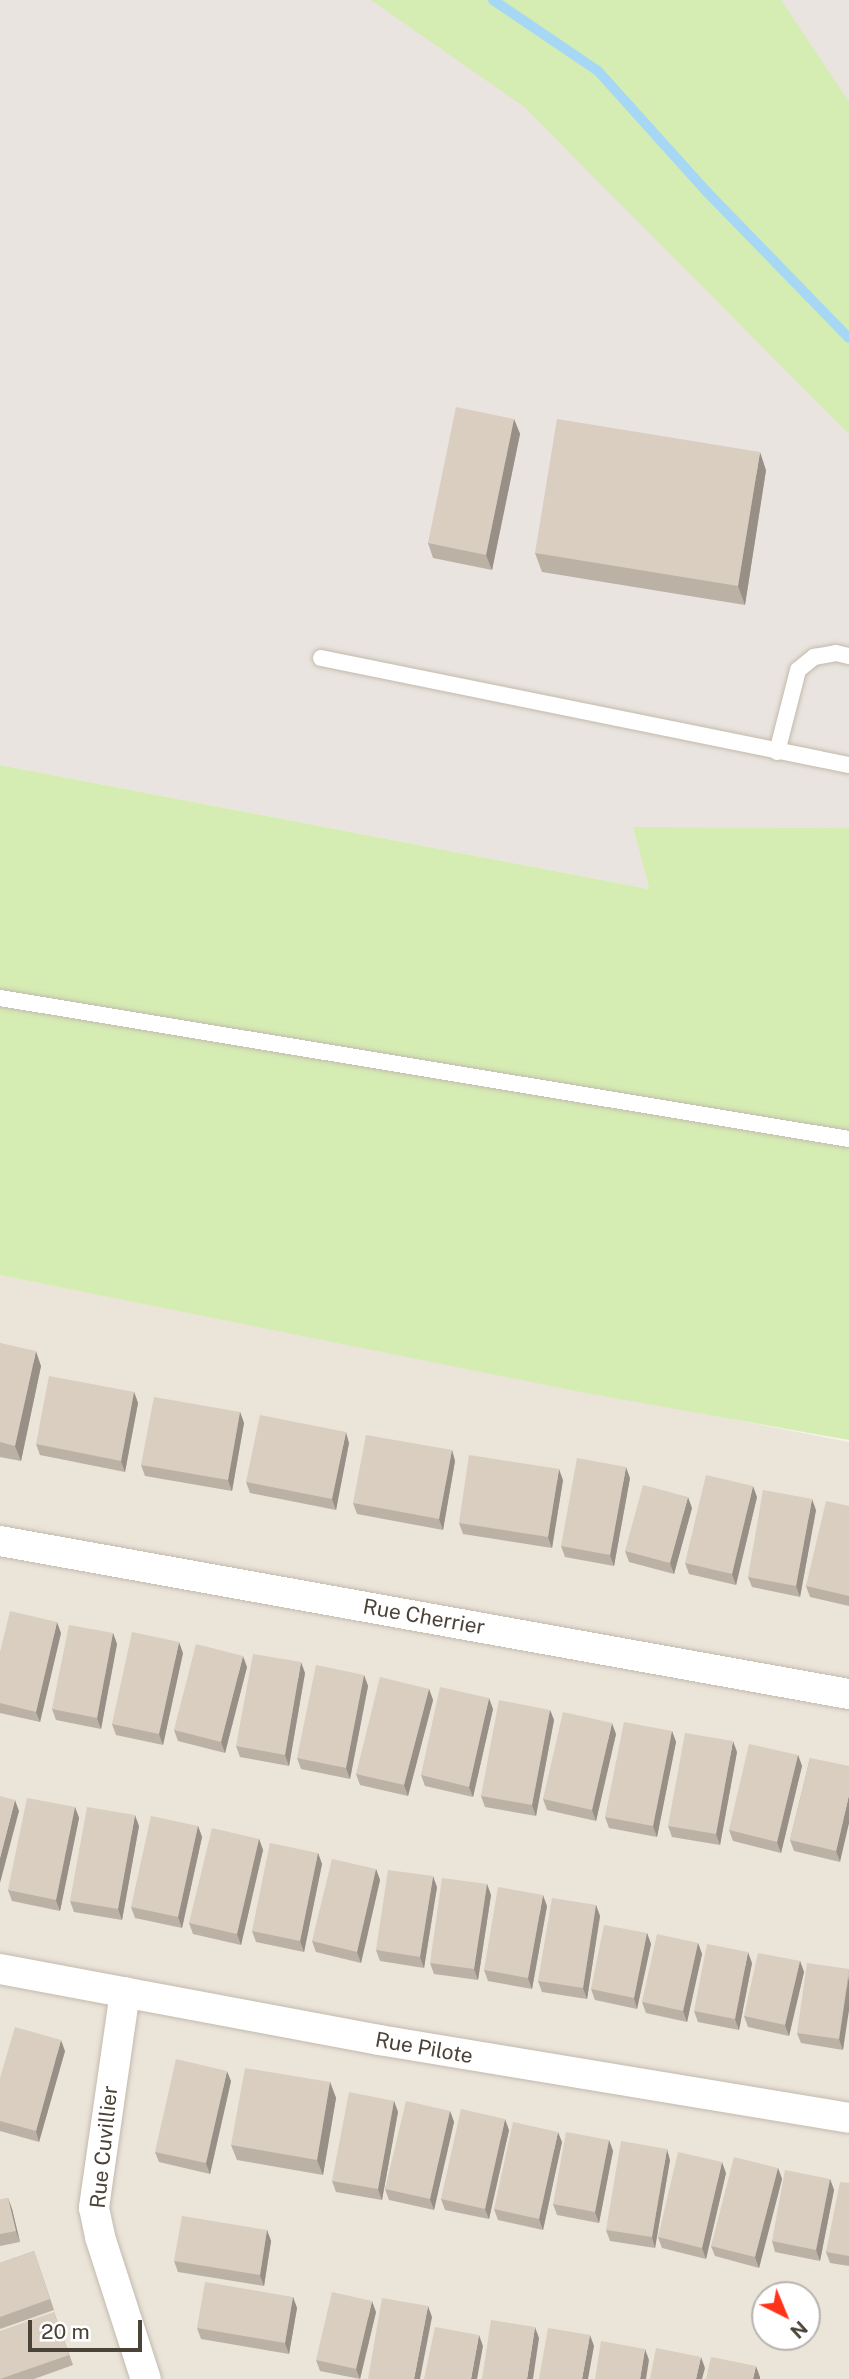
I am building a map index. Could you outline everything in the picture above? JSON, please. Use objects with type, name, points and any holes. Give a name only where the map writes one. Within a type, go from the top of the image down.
[{"type":"street","name":"Rue Cherrier","points":[[0,1541],[849,1694]]},
{"type":"street","name":"Rue Pilote","points":[[0,1969],[379,2040],[849,2118]]},
{"type":"street","name":"Rue Cuvillier","points":[[125,1992],[93,2208],[146,2379]]},
{"type":"lane","points":[[777,752],[798,670],[814,657],[836,653],[849,656]]},
{"type":"lane","points":[[321,658],[849,765]]},
{"type":"lane","points":[[0,998],[849,1139]]},
{"type":"shaded area","points":[[0,0],[849,0],[849,828],[633,827],[649,889],[0,765]]},
{"type":"shaded area","points":[[0,1275],[849,1442],[849,2379],[0,2379]]},
{"type":"green space","points":[[371,0],[781,0],[849,102],[849,434],[523,106]]},
{"type":"green space","points":[[0,765],[649,889],[633,827],[849,828],[849,1440],[581,1392],[0,1275]]},
{"type":"building","points":[[456,407],[514,419],[486,555],[428,543]]},
{"type":"building","points":[[557,419],[760,452],[738,586],[535,553]]},
{"type":"building","points":[[0,1343],[36,1351],[15,1446],[0,1442]]},
{"type":"building","points":[[49,1376],[134,1392],[121,1461],[36,1444]]},
{"type":"building","points":[[154,1397],[240,1412],[228,1480],[141,1465]]},
{"type":"building","points":[[260,1415],[346,1432],[332,1499],[246,1482]]},
{"type":"building","points":[[366,1435],[452,1450],[439,1519],[353,1503]]},
{"type":"building","points":[[469,1455],[559,1469],[548,1537],[459,1523]]},
{"type":"building","points":[[577,1458],[626,1467],[610,1555],[561,1546]]},
{"type":"building","points":[[706,1475],[753,1486],[732,1574],[685,1563]]},
{"type":"building","points":[[643,1485],[688,1497],[670,1563],[625,1551]]},
{"type":"building","points":[[763,1490],[812,1499],[796,1586],[748,1577]]},
{"type":"building","points":[[826,1501],[849,1506],[849,1596],[806,1586]]},
{"type":"building","points":[[10,1611],[57,1622],[36,1712],[0,1703],[0,1652]]},
{"type":"building","points":[[69,1625],[113,1633],[97,1718],[52,1709]]},
{"type":"building","points":[[132,1632],[179,1642],[159,1734],[112,1724]]},
{"type":"building","points":[[196,1644],[243,1656],[221,1742],[174,1730]]},
{"type":"building","points":[[253,1654],[301,1662],[285,1755],[236,1746]]},
{"type":"building","points":[[316,1665],[364,1675],[346,1768],[297,1758]]},
{"type":"building","points":[[380,1677],[429,1689],[404,1785],[356,1774]]},
{"type":"building","points":[[440,1687],[489,1698],[469,1787],[421,1775]]},
{"type":"building","points":[[499,1700],[550,1710],[532,1805],[481,1796]]},
{"type":"building","points":[[563,1712],[612,1723],[592,1810],[543,1799]]},
{"type":"building","points":[[624,1722],[672,1731],[653,1826],[605,1817]]},
{"type":"building","points":[[685,1733],[733,1741],[716,1834],[668,1826]]},
{"type":"building","points":[[749,1744],[798,1755],[777,1842],[729,1830]]},
{"type":"building","points":[[810,1758],[849,1766],[849,1795],[836,1851],[790,1840]]},
{"type":"building","points":[[0,1796],[15,1800],[0,1858]]},
{"type":"building","points":[[27,1798],[75,1807],[56,1900],[8,1890]]},
{"type":"building","points":[[87,1807],[135,1815],[118,1909],[70,1901]]},
{"type":"building","points":[[151,1816],[198,1826],[178,1917],[131,1907]]},
{"type":"building","points":[[212,1828],[259,1839],[237,1934],[189,1923]]},
{"type":"building","points":[[270,1843],[318,1853],[300,1941],[252,1931]]},
{"type":"building","points":[[332,1859],[376,1869],[357,1952],[312,1941]]},
{"type":"building","points":[[388,1870],[433,1876],[420,1957],[376,1950]]},
{"type":"building","points":[[442,1878],[487,1884],[474,1969],[430,1963]]},
{"type":"building","points":[[498,1887],[543,1895],[528,1978],[484,1970]]},
{"type":"building","points":[[552,1898],[596,1905],[583,1988],[538,1981]]},
{"type":"building","points":[[604,1925],[647,1933],[634,1998],[591,1989]]},
{"type":"building","points":[[657,1934],[698,1943],[683,2011],[642,2002]]},
{"type":"building","points":[[707,1944],[748,1952],[735,2019],[694,2011]]},
{"type":"building","points":[[758,1953],[800,1961],[785,2025],[744,2016]]},
{"type":"building","points":[[807,1963],[849,1969],[839,2039],[797,2033]]},
{"type":"building","points":[[15,2027],[61,2040],[36,2131],[0,2121],[0,2078]]},
{"type":"building","points":[[176,2059],[227,2071],[206,2163],[155,2152]]},
{"type":"building","points":[[245,2068],[330,2082],[317,2160],[231,2145]]},
{"type":"building","points":[[349,2092],[394,2101],[378,2189],[332,2181]]},
{"type":"building","points":[[406,2101],[450,2111],[430,2199],[385,2189]]},
{"type":"building","points":[[461,2109],[505,2119],[485,2209],[441,2199]]},
{"type":"building","points":[[513,2122],[558,2132],[539,2219],[494,2209]]},
{"type":"building","points":[[566,2132],[609,2140],[595,2212],[553,2204]]},
{"type":"building","points":[[621,2141],[667,2149],[652,2237],[606,2230]]},
{"type":"building","points":[[678,2152],[722,2162],[702,2248],[658,2237]]},
{"type":"building","points":[[734,2157],[778,2168],[755,2257],[711,2246]]},
{"type":"building","points":[[785,2170],[830,2179],[816,2250],[772,2241]]},
{"type":"building","points":[[840,2182],[849,2183],[849,2256],[826,2252]]},
{"type":"building","points":[[8,2198],[16,2231],[0,2234],[0,2200]]},
{"type":"building","points":[[182,2216],[267,2230],[260,2275],[174,2261]]},
{"type":"building","points":[[34,2251],[50,2299],[0,2317],[0,2263]]},
{"type":"building","points":[[205,2282],[293,2297],[285,2343],[197,2328]]},
{"type":"building","points":[[332,2292],[372,2301],[356,2369],[316,2360]]},
{"type":"building","points":[[382,2298],[428,2306],[414,2379],[368,2379]]},
{"type":"building","points":[[54,2312],[69,2355],[0,2379],[0,2331]]},
{"type":"building","points":[[491,2320],[535,2327],[527,2379],[482,2379]]},
{"type":"building","points":[[435,2327],[479,2335],[471,2379],[424,2379]]},
{"type":"building","points":[[548,2328],[590,2335],[582,2379],[539,2379]]},
{"type":"building","points":[[601,2341],[645,2349],[640,2379],[595,2379]]},
{"type":"building","points":[[656,2348],[701,2357],[696,2379],[650,2379]]},
{"type":"building","points":[[711,2357],[756,2366],[753,2379],[706,2379]]},
{"type":"waterway","points":[[493,0],[598,71],[706,191],[849,338]]}]
